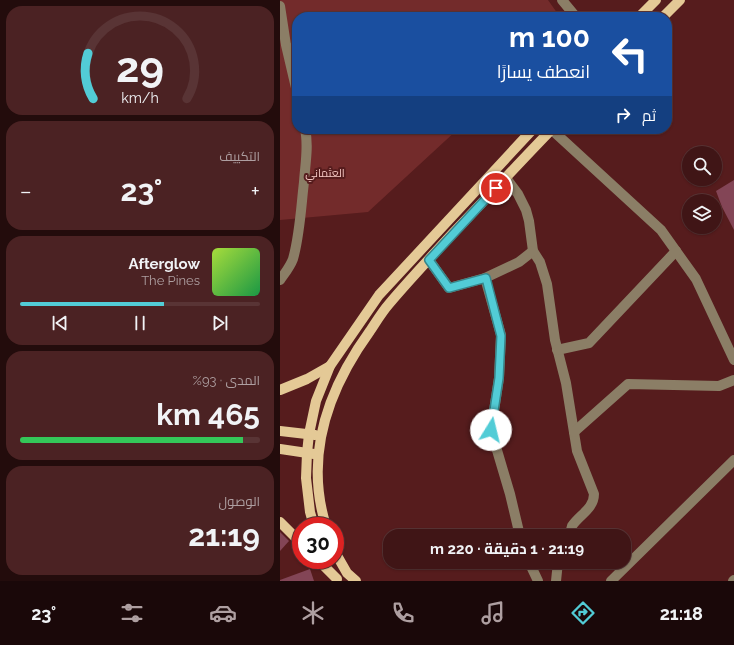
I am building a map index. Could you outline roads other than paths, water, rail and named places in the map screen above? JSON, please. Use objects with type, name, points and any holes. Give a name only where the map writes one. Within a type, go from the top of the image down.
[{"type":"main road","points":[[645,12],[656,0]]},
{"type":"main road","points":[[669,12],[680,0]]},
{"type":"main road","points":[[311,517],[307,485],[307,453],[309,434],[316,401],[330,366],[379,295],[528,134]]},
{"type":"main road","points":[[323,517],[319,492],[318,455],[328,408],[342,373],[358,347],[388,305],[546,134]]},
{"type":"main road","points":[[280,390],[307,379],[330,366]]},
{"type":"main road","points":[[280,431],[321,436]]},
{"type":"main road","points":[[280,449],[318,455]]},
{"type":"main road","points":[[280,522],[292,534]]},
{"type":"main road","points":[[344,568],[347,573],[356,581]]},
{"type":"main road","points":[[327,569],[338,580]]},
{"type":"main road","points":[[332,569],[338,580]]},
{"type":"street","points":[[562,0],[572,12]]},
{"type":"street","points":[[280,6],[286,45],[292,71]]},
{"type":"street","points":[[280,280],[289,269],[295,250],[301,211],[307,134]]},
{"type":"street","points":[[556,134],[661,230],[696,279],[734,360]]},
{"type":"street","points":[[506,178],[518,194],[526,210],[533,251],[540,262],[547,284],[557,350],[566,383],[577,451],[594,494],[594,500],[590,507],[572,529]]},
{"type":"street","points":[[429,260],[449,288],[486,278],[518,262],[533,251]]},
{"type":"street","points":[[557,350],[589,343],[676,251]]},
{"type":"street","points":[[486,278],[501,336],[499,378],[491,430],[510,494],[518,529]]},
{"type":"street","points":[[574,432],[628,384],[719,386],[734,380]]},
{"type":"street","points":[[611,581],[734,460]]},
{"type":"street","points":[[532,569],[538,581]]},
{"type":"street","points":[[556,581],[557,569]]},
{"type":"park label","name":"العثماني","points":[[325,173]]}]
